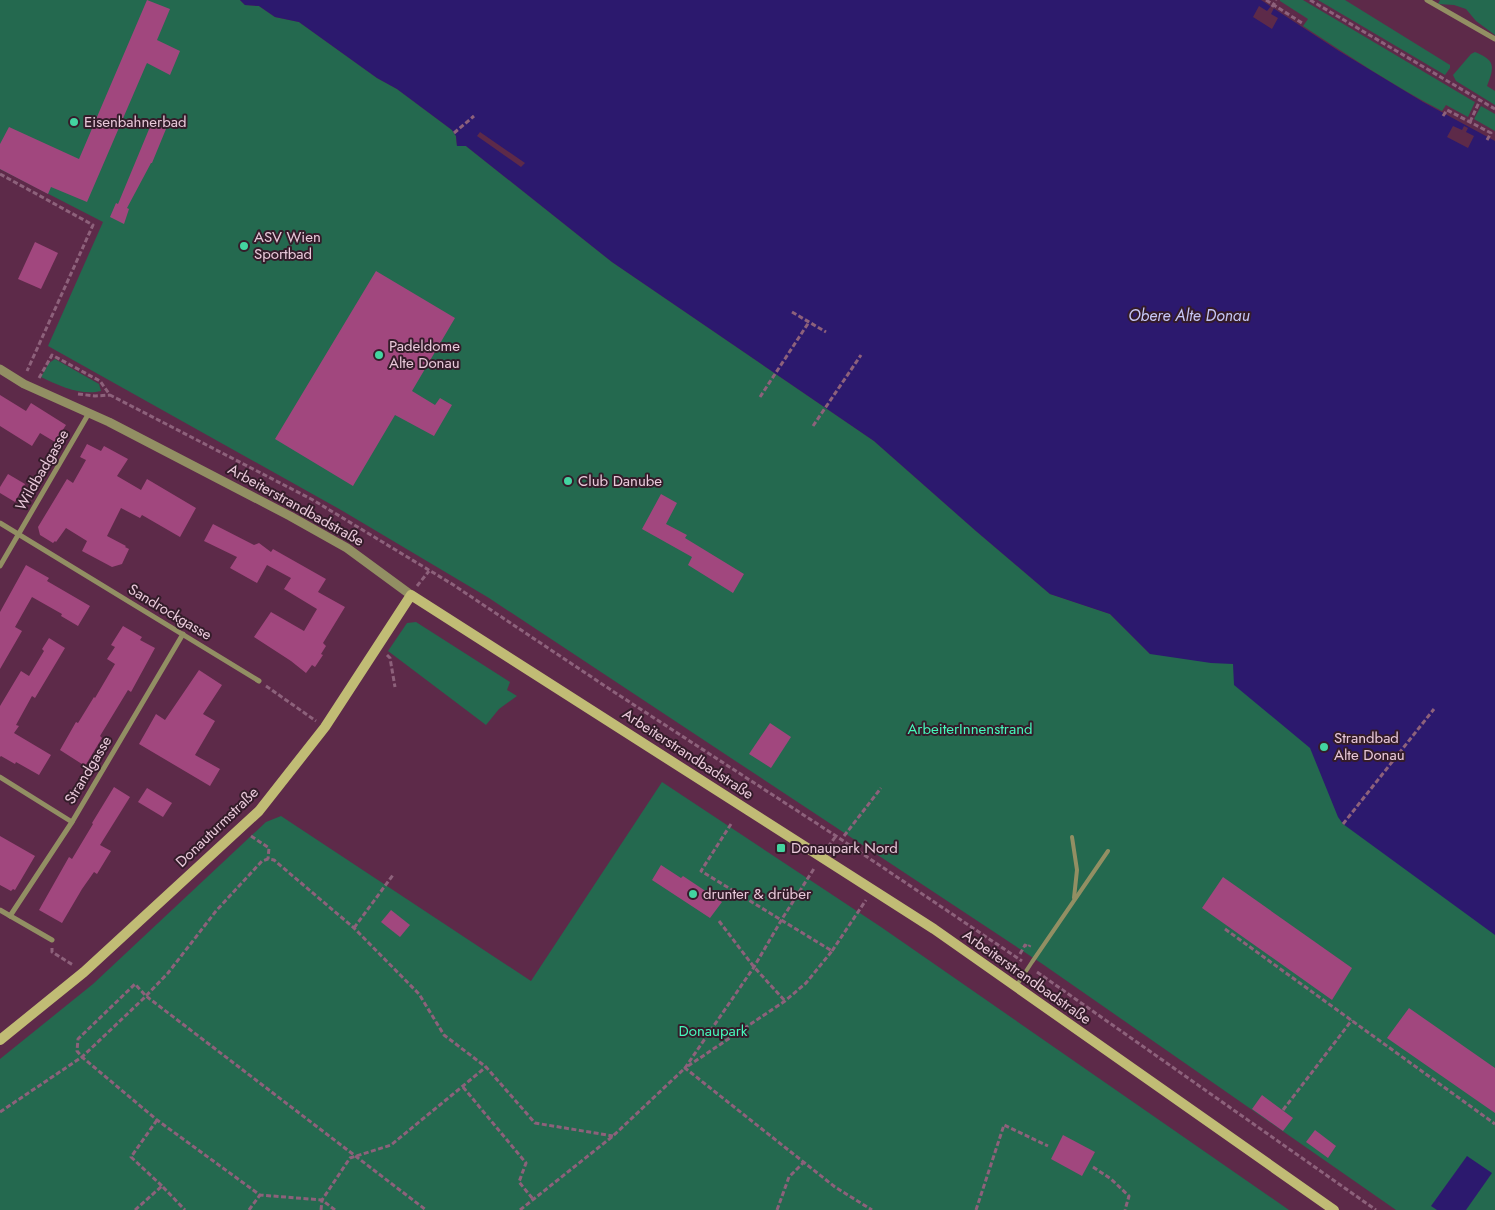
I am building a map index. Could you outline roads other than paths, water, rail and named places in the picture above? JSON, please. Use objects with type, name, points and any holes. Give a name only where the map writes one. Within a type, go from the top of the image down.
[{"type":"main road","name":"Donauturmstraße","points":[[0,1040],[84,972],[258,811],[325,727],[411,595]]},
{"type":"main road","name":"Arbeiterstrandbadstraße","points":[[411,595],[934,929],[1334,1210]]},
{"type":"street","points":[[1427,0],[1495,39]]},
{"type":"street","name":"Arbeiterstrandbadstraße","points":[[0,369],[38,391],[89,413],[290,516],[347,548],[411,595]]},
{"type":"street","name":"Wildbadgasse","points":[[0,566],[89,413]]},
{"type":"street","name":"Sandrockgasse","points":[[0,523],[259,681]]},
{"type":"street","name":"Strandgasse","points":[[10,916],[72,822],[183,634]]},
{"type":"street","points":[[0,777],[72,822]]},
{"type":"street","points":[[0,910],[52,940]]},
{"type":"lane","points":[[1072,837],[1077,870],[1074,900]]},
{"type":"lane","points":[[1016,987],[1108,851]]},
{"type":"water","name":"Obere Alte Donau","points":[[240,0],[1261,0],[1339,51],[1423,102],[1495,141],[1495,935],[1343,824],[1338,817],[1310,748],[1234,685],[1233,664],[1211,663],[1150,654],[1110,614],[1050,594],[874,441],[612,262],[466,146],[457,146],[456,136],[452,130],[397,89],[377,78],[299,22],[275,17],[259,6],[245,5]]},
{"type":"water","points":[[1467,1156],[1492,1173],[1466,1210],[1437,1210],[1431,1206]]},
{"type":"place","name":"Eisenbahnerbad","points":[[74,122]]},
{"type":"place","name":"ASV Wien Sportbad","points":[[244,246]]},
{"type":"place","name":"Padeldome Alte Donau","points":[[379,355]]},
{"type":"place","name":"Club Danube","points":[[568,481]]},
{"type":"place","name":"Strandbad Alte Donau","points":[[1324,747]]},
{"type":"place","name":"Donaupark Nord","points":[[781,848]]},
{"type":"place","name":"drunter & drüber","points":[[693,894]]},
{"type":"park label","name":"ArbeiterInnenstrand","points":[[970,729]]},
{"type":"park label","name":"Donaupark","points":[[713,1031]]}]
